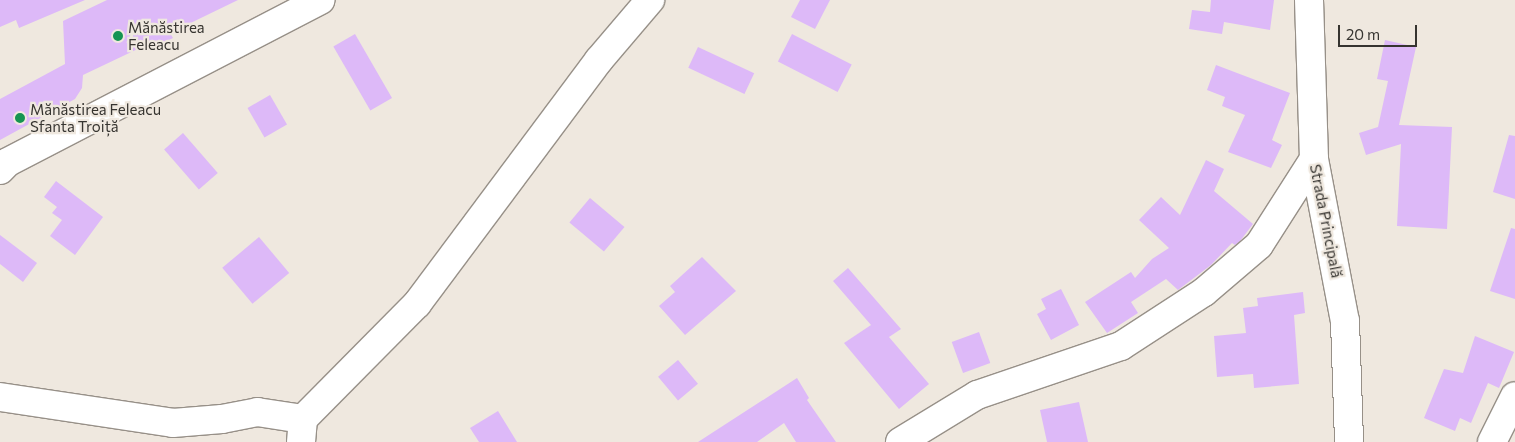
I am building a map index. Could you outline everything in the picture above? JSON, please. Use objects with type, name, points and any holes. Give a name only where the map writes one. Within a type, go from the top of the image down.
[{"type":"street","points":[[0,170],[8,162],[320,0]]},
{"type":"street","points":[[0,397],[173,422],[222,419],[257,412],[302,430],[417,304],[599,60],[650,0]]},
{"type":"street","name":"Strada Principală","points":[[1309,0],[1314,159],[1345,321],[1348,442]]},
{"type":"street","points":[[900,442],[978,395],[1121,346],[1204,292],[1259,245],[1314,159]]},
{"type":"street","points":[[1492,442],[1515,396]]},
{"type":"building","points":[[0,0],[85,0],[19,28],[16,20],[0,27]]},
{"type":"building","name":"Mănăstirea Feleacu","points":[[107,0],[238,0],[170,33],[173,38],[147,51],[144,46],[83,75],[82,88],[75,99],[0,140],[0,99],[65,64],[63,21]]},
{"type":"building","points":[[800,0],[830,0],[815,29],[791,17]]},
{"type":"building","points":[[1211,0],[1274,0],[1270,30],[1224,22],[1222,34],[1189,29],[1192,10],[1210,12]]},
{"type":"building","points":[[355,34],[392,98],[370,111],[333,46]]},
{"type":"building","points":[[792,34],[852,64],[838,92],[778,62]]},
{"type":"building","points":[[1385,40],[1416,47],[1399,125],[1452,127],[1447,229],[1397,226],[1401,144],[1366,155],[1359,133],[1378,127],[1388,81],[1377,79]]},
{"type":"building","points":[[698,47],[754,73],[744,94],[688,68]]},
{"type":"building","points":[[1216,65],[1290,93],[1272,140],[1282,145],[1271,168],[1228,152],[1245,115],[1222,106],[1225,97],[1207,90]]},
{"type":"building","points":[[270,95],[287,124],[264,137],[247,108]]},
{"type":"building","points":[[183,133],[218,173],[199,189],[164,149]]},
{"type":"building","points":[[1509,135],[1515,136],[1515,199],[1493,192]]},
{"type":"building","points":[[1206,160],[1224,169],[1214,191],[1253,224],[1240,241],[1235,245],[1232,243],[1211,265],[1178,290],[1166,279],[1131,302],[1138,313],[1107,333],[1085,302],[1131,272],[1135,278],[1152,259],[1169,248],[1139,220],[1161,197],[1180,215]]},
{"type":"building","points":[[56,181],[103,217],[75,255],[50,236],[62,220],[52,213],[57,207],[44,197]]},
{"type":"building","points":[[590,198],[624,227],[604,251],[569,223]]},
{"type":"building","points":[[1511,228],[1515,229],[1515,299],[1490,291]]},
{"type":"building","points":[[0,235],[37,263],[23,282],[0,264]]},
{"type":"building","points":[[259,237],[289,273],[252,304],[222,268]]},
{"type":"building","points":[[702,257],[736,291],[685,335],[659,306],[675,292],[670,286]]},
{"type":"building","points":[[848,268],[901,329],[889,337],[929,384],[899,409],[844,343],[871,325],[833,281]]},
{"type":"building","points":[[1061,289],[1079,325],[1051,340],[1037,314],[1046,309],[1041,299]]},
{"type":"building","points":[[1303,292],[1305,313],[1294,315],[1299,384],[1254,388],[1253,374],[1217,377],[1214,336],[1246,333],[1243,308],[1258,306],[1257,298]]},
{"type":"building","points":[[979,332],[990,363],[963,373],[952,342]]},
{"type":"building","points":[[1475,336],[1514,352],[1499,388],[1488,383],[1471,423],[1460,418],[1455,431],[1424,418],[1444,369],[1463,373]]},
{"type":"building","points":[[678,360],[698,384],[678,400],[658,377]]},
{"type":"building","points":[[797,378],[809,398],[807,400],[836,442],[796,442],[784,423],[757,442],[698,442]]},
{"type":"building","points":[[1079,402],[1088,442],[1047,442],[1040,410]]},
{"type":"building","points":[[498,411],[517,442],[479,442],[470,428]]},
{"type":"place","name":"Mănăstirea Feleacu","points":[[118,36]]},
{"type":"place","name":"Mănăstirea Feleacu Sfanta Troiță","points":[[20,118]]}]
